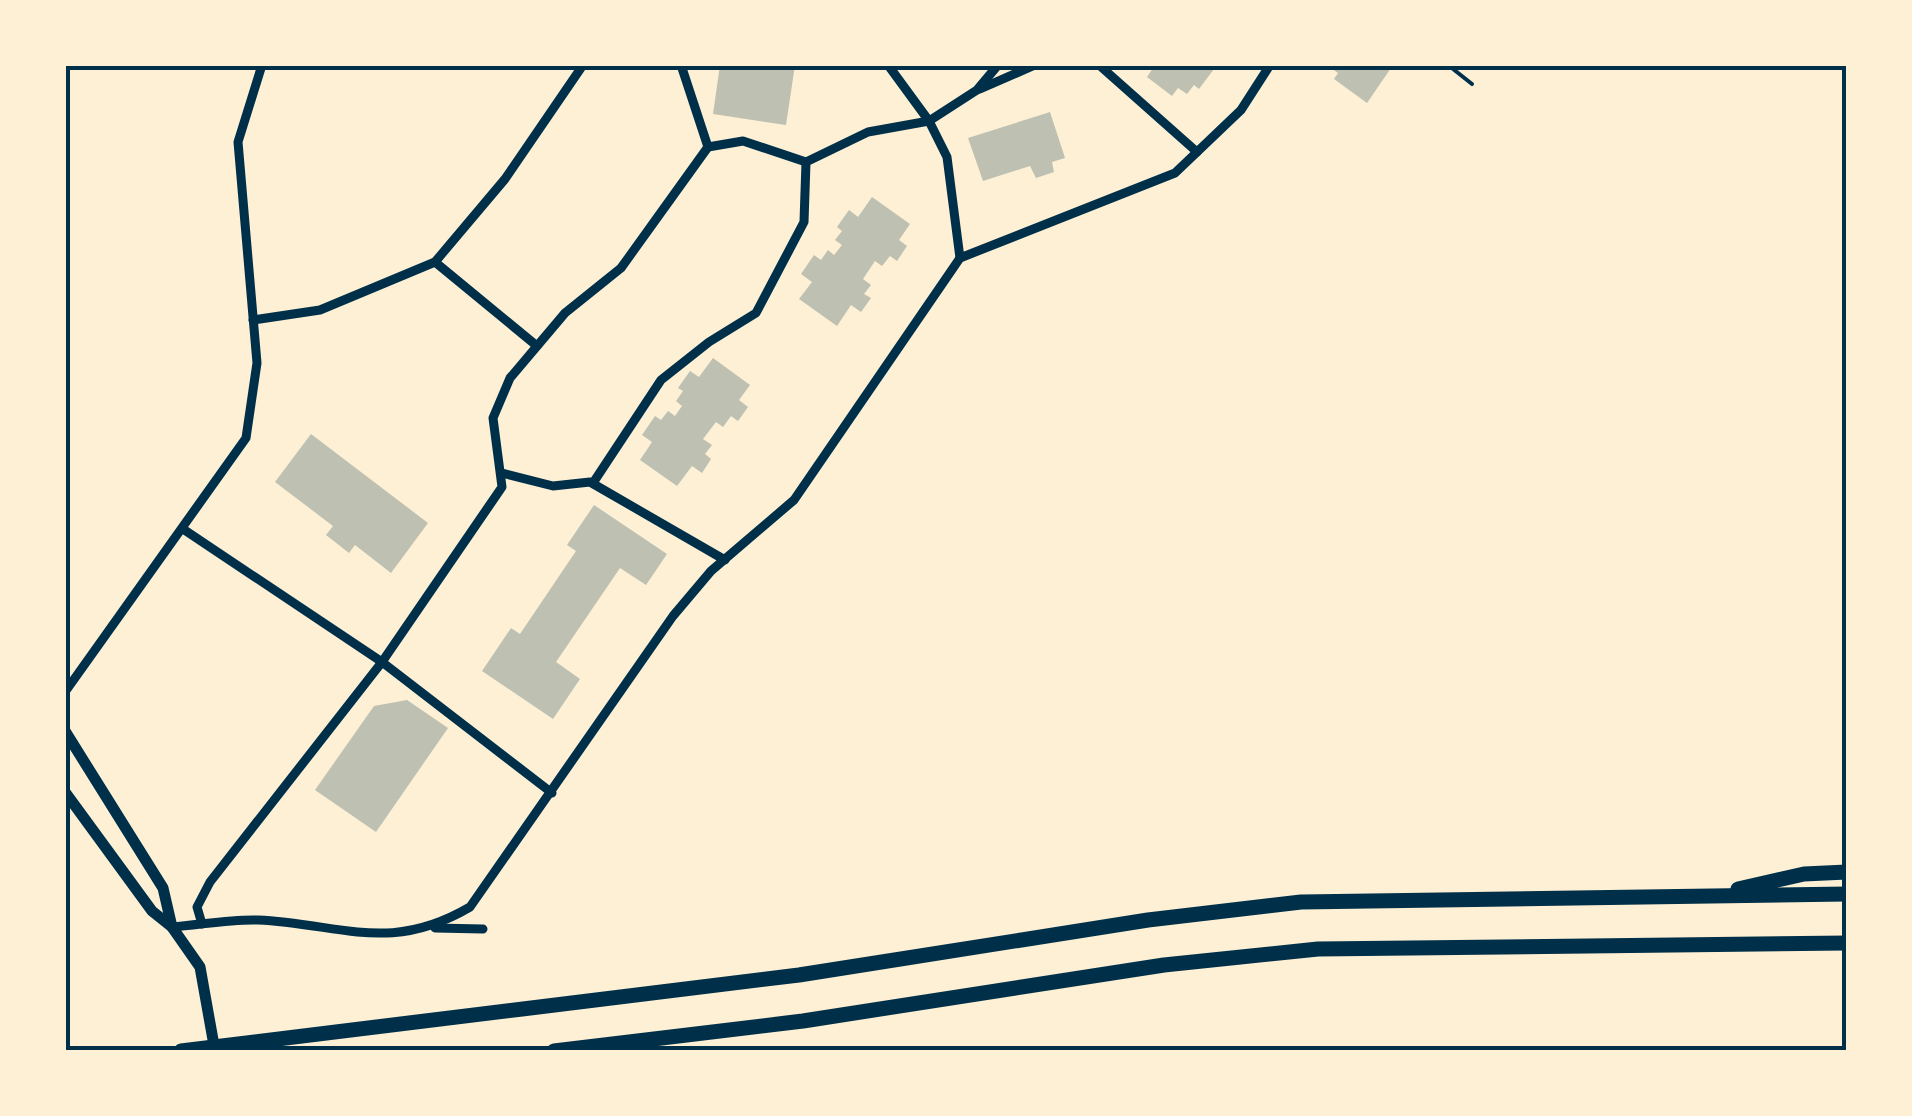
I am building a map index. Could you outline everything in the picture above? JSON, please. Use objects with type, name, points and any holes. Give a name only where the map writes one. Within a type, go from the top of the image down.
[{"type":"highway","points":[[1709,896],[1804,874],[1847,872]]},
{"type":"highway","points":[[180,1051],[799,976],[1148,920],[1301,902],[1847,894]]},
{"type":"highway","points":[[554,1051],[803,1021],[1164,965],[1318,949],[1847,943]]},
{"type":"street","points":[[65,692],[246,438],[257,363],[238,142],[262,65]]},
{"type":"street","points":[[253,320],[320,310],[377,290],[435,262],[505,179],[584,65]]},
{"type":"street","points":[[681,65],[708,148]]},
{"type":"street","points":[[888,65],[929,120],[947,157],[960,258]]},
{"type":"street","points":[[977,90],[998,65]]},
{"type":"street","points":[[202,924],[197,908],[210,882],[382,662],[502,487],[493,418],[510,378],[590,289],[621,268],[708,148],[743,141],[806,162],[868,132],[929,120],[977,90],[1035,65]]},
{"type":"street","points":[[1100,65],[1197,152]]},
{"type":"street","points":[[434,928],[470,906],[673,616],[725,560],[794,500],[960,258],[1174,174],[1240,110],[1270,65]]},
{"type":"street","points":[[593,483],[662,380],[709,342],[756,313],[804,222],[806,162]]},
{"type":"street","points":[[435,262],[537,346]]},
{"type":"street","points":[[502,474],[553,486],[593,483],[725,560]]},
{"type":"street","points":[[183,529],[382,662],[552,793]]},
{"type":"street","points":[[65,731],[163,888],[172,927],[206,982],[215,1051]]},
{"type":"street","points":[[65,792],[152,912],[172,927],[256,920],[372,934],[434,928],[482,929]]},
{"type":"lane","points":[[1448,65],[1472,84]]},
{"type":"building","points":[[720,65],[795,65],[786,125],[713,114]]},
{"type":"building","points":[[1149,65],[1217,65],[1199,89],[1194,85],[1187,94],[1178,88],[1172,96],[1147,77],[1153,68]]},
{"type":"building","points":[[1327,65],[1393,65],[1367,103],[1334,79],[1338,73]]},
{"type":"building","points":[[1050,112],[1065,158],[1052,162],[1054,172],[1036,178],[1030,166],[983,181],[968,138]]},
{"type":"building","points":[[872,197],[910,224],[899,240],[907,246],[897,261],[890,256],[882,266],[875,261],[863,279],[871,285],[864,294],[871,298],[861,312],[851,305],[837,326],[799,299],[812,282],[801,274],[814,255],[821,260],[828,250],[834,255],[842,245],[835,240],[842,231],[837,227],[849,210],[858,217]]},
{"type":"building","points":[[713,358],[750,385],[739,400],[748,407],[738,421],[731,416],[723,427],[716,422],[703,439],[712,445],[705,454],[711,459],[702,473],[692,466],[677,486],[640,460],[652,442],[642,435],[655,416],[661,420],[668,411],[675,416],[682,406],[676,401],[683,391],[678,388],[690,371],[699,377]]},
{"type":"building","points":[[311,434],[428,523],[391,573],[355,545],[349,553],[326,535],[333,526],[275,482]]},
{"type":"building","points":[[594,505],[667,554],[646,585],[620,568],[556,662],[580,679],[553,719],[482,671],[511,628],[520,634],[576,551],[567,545]]},
{"type":"building","points":[[407,700],[448,728],[376,832],[315,790],[374,706]]}]
